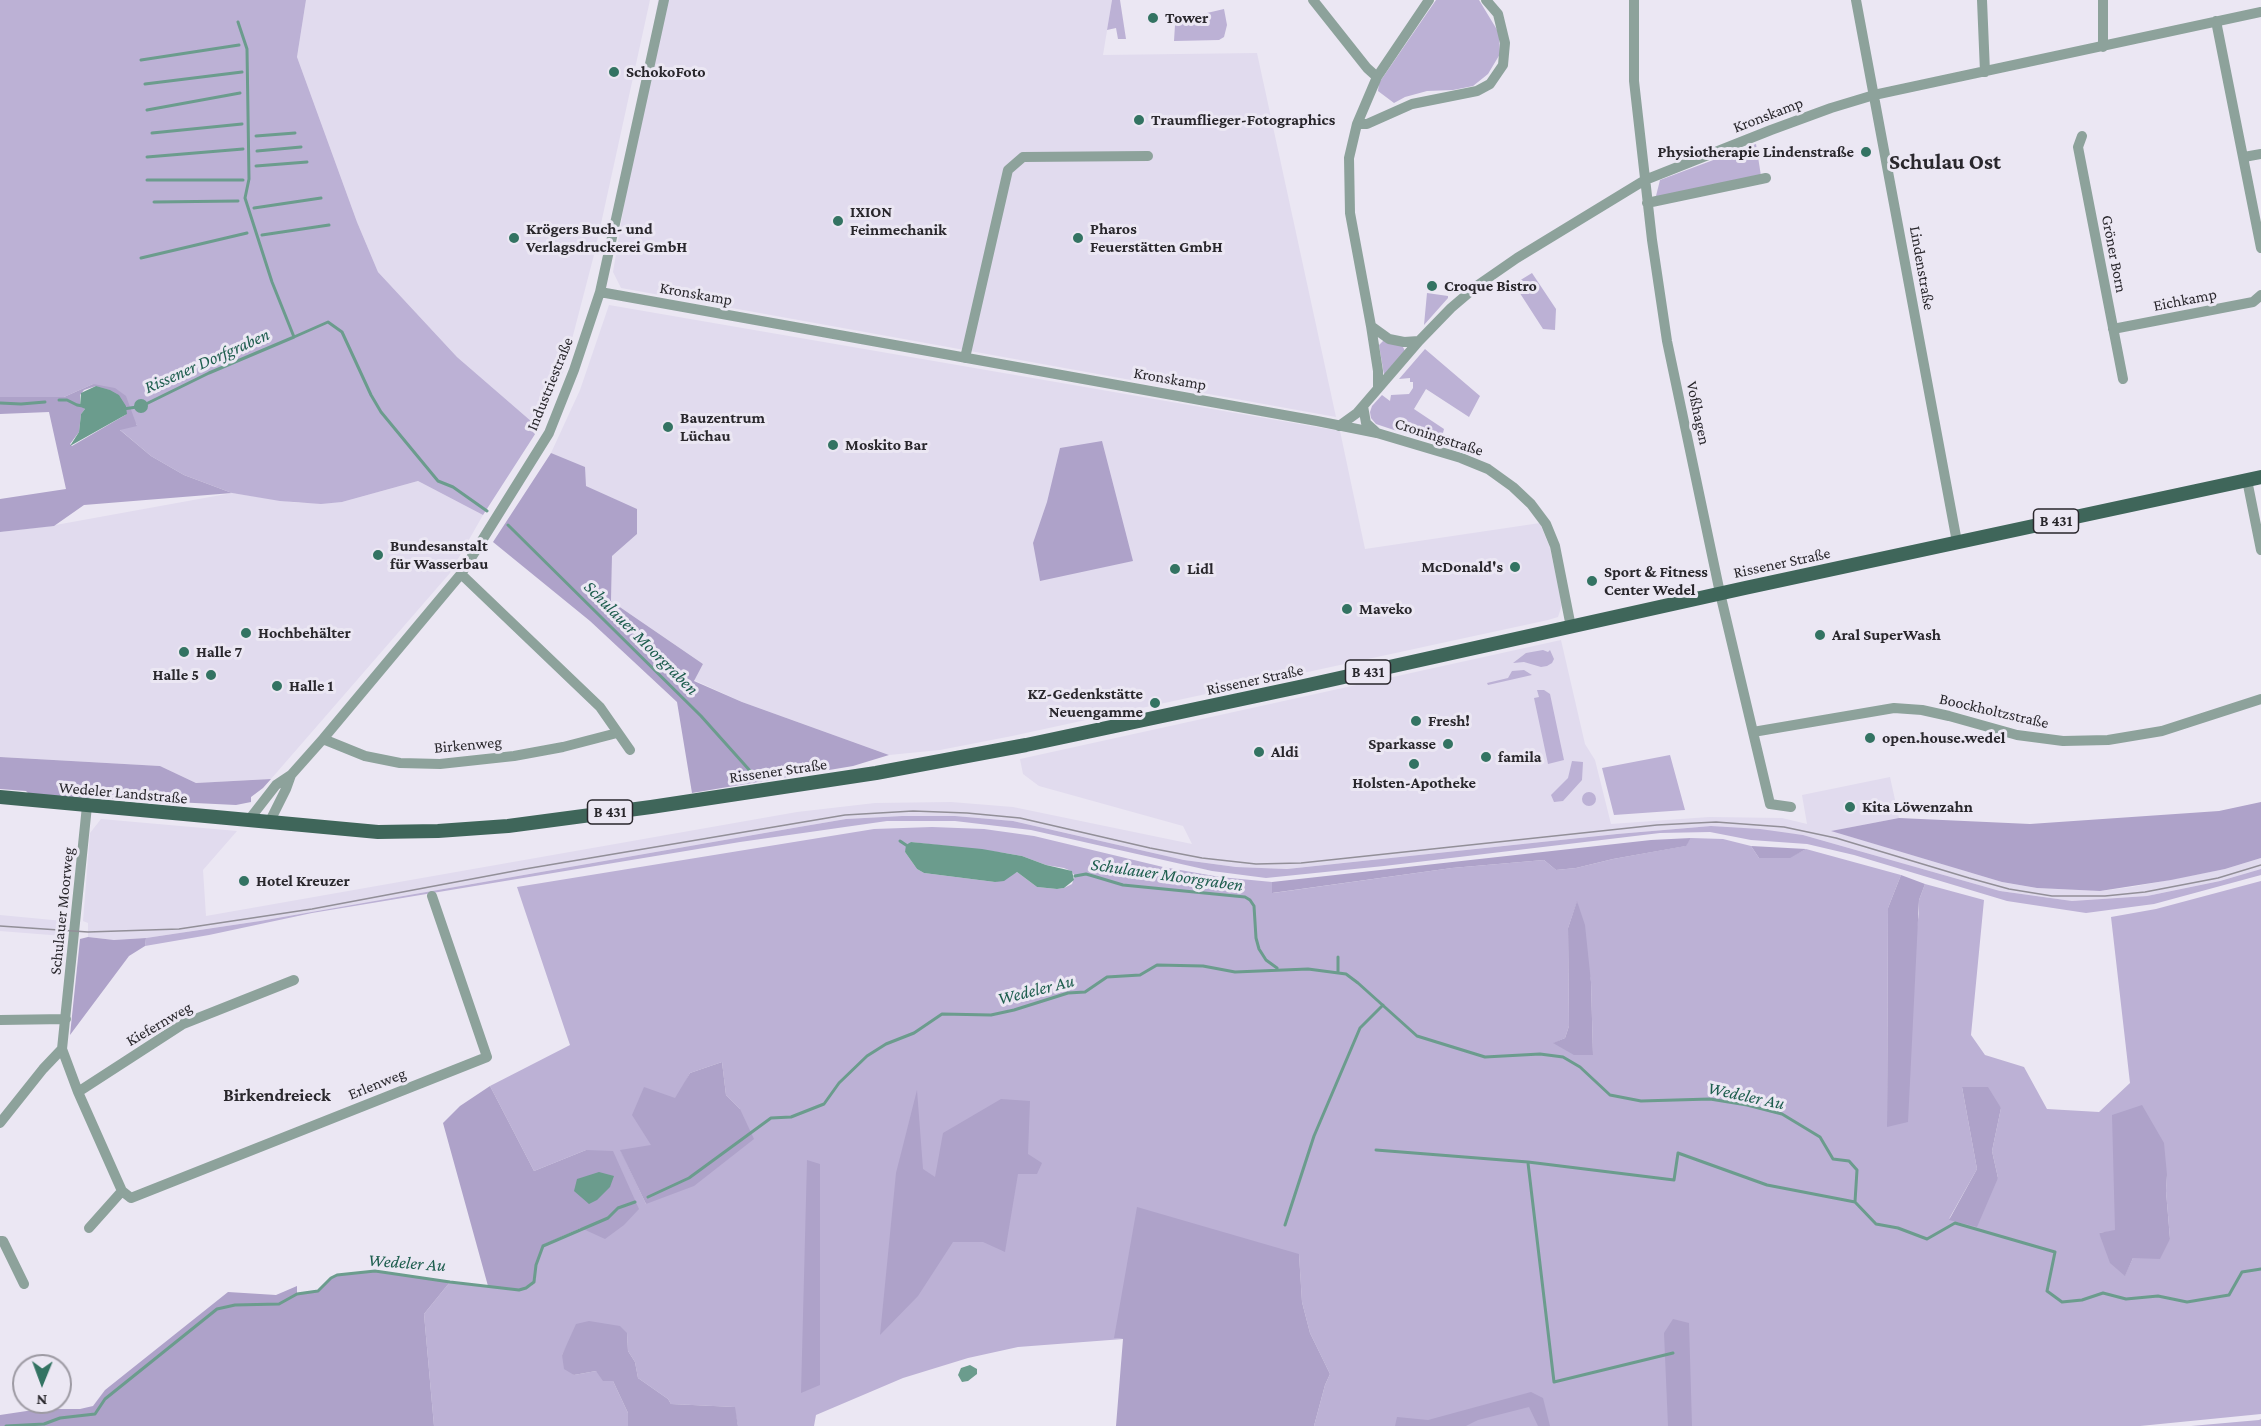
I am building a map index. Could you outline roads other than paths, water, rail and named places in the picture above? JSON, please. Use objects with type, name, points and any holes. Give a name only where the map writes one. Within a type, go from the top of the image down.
[{"type":"main road","name":"Rissener Straße","points":[[246,821],[378,832],[489,828],[651,807],[876,773],[1299,687],[1720,593],[2261,477]]},
{"type":"main road","name":"Wedeler Landstraße","points":[[0,797],[246,821]]},
{"type":"street","name":"Industriestraße","points":[[246,821],[276,785],[291,775],[323,739],[461,574],[549,433],[574,370],[600,292],[664,0]]},
{"type":"street","points":[[1313,0],[1367,68],[1377,76]]},
{"type":"street","points":[[1378,388],[1378,371],[1371,326],[1348,197],[1349,158],[1357,124],[1377,76],[1429,0]]},
{"type":"street","points":[[1357,124],[1367,124],[1412,104],[1477,92],[1490,84],[1503,65],[1505,43],[1498,14],[1486,0]]},
{"type":"street","name":"Voßhagen","points":[[1634,0],[1632,48],[1634,81],[1647,203],[1668,341],[1720,593],[1770,804],[1791,807]]},
{"type":"street","name":"Lindenstraße","points":[[1856,0],[1957,542]]},
{"type":"street","points":[[1982,0],[1985,72]]},
{"type":"street","points":[[2103,0],[2103,47]]},
{"type":"street","name":"Kronskamp","points":[[600,292],[1339,426],[1357,413],[1450,308],[1499,270],[1645,180],[1771,129],[1874,95],[2261,12]]},
{"type":"street","points":[[2216,21],[2261,248]]},
{"type":"street","name":"Gröner Born","points":[[2082,136],[2078,147],[2123,379]]},
{"type":"street","points":[[2244,157],[2261,154]]},
{"type":"street","points":[[965,358],[1008,170],[1023,157],[1148,156]]},
{"type":"street","points":[[1647,203],[1766,178]]},
{"type":"street","name":"Eichkamp","points":[[2113,329],[2253,302],[2261,295]]},
{"type":"street","points":[[1371,326],[1389,339],[1404,342],[1419,341]]},
{"type":"street","points":[[1363,406],[1366,423],[1377,434]]},
{"type":"street","name":"Croningstraße","points":[[1339,426],[1377,434],[1461,458],[1488,469],[1514,487],[1546,524],[1556,546],[1571,627]]},
{"type":"street","points":[[2247,480],[2261,550]]},
{"type":"street","points":[[461,574],[600,707],[630,750]]},
{"type":"street","name":"Boockholtzstraße","points":[[1753,732],[1894,708],[1922,710],[2017,735],[2062,741],[2108,740],[2162,731],[2261,699]]},
{"type":"street","name":"Birkenweg","points":[[323,739],[365,756],[400,763],[440,764],[514,756],[563,747],[617,733]]},
{"type":"street","name":"Industriestraße","points":[[269,823],[291,775]]},
{"type":"street","name":"Schulauer Moorweg","points":[[66,1019],[87,806]]},
{"type":"street","name":"Erlenweg","points":[[122,1191],[131,1198],[487,1057],[432,896]]},
{"type":"street","name":"Kiefernweg","points":[[78,1092],[183,1024],[294,980]]},
{"type":"street","points":[[0,1020],[66,1019],[62,1049],[78,1092],[122,1191],[89,1228]]},
{"type":"street","points":[[0,1123],[62,1049]]},
{"type":"street","points":[[0,1241],[3,1241],[24,1284]]},
{"type":"waterway","name":"Schulauer Moorgraben","points":[[238,22],[247,49],[249,179],[245,198],[272,282],[294,337],[328,322],[342,332],[381,412],[438,481],[453,487],[487,511]]},
{"type":"waterway","points":[[141,60],[239,45]]},
{"type":"waterway","points":[[145,84],[242,72]]},
{"type":"waterway","points":[[147,110],[240,93]]},
{"type":"waterway","points":[[152,133],[242,124]]},
{"type":"waterway","points":[[256,136],[295,133]]},
{"type":"waterway","points":[[257,151],[301,147]]},
{"type":"waterway","points":[[147,157],[243,149]]},
{"type":"waterway","points":[[256,166],[307,162]]},
{"type":"waterway","points":[[147,180],[243,180]]},
{"type":"waterway","points":[[254,208],[321,198]]},
{"type":"waterway","points":[[154,202],[238,201]]},
{"type":"waterway","points":[[262,235],[329,225]]},
{"type":"waterway","points":[[141,258],[247,233]]},
{"type":"waterway","name":"Rissener Dorfgraben","points":[[146,404],[209,373],[294,337]]},
{"type":"waterway","name":"Rissener Dorfgraben","points":[[59,400],[67,400],[83,406]]},
{"type":"waterway","name":"Rissener Dorfgraben","points":[[0,403],[45,402]]},
{"type":"waterway","name":"Rissener Dorfgraben","points":[[123,409],[137,407]]},
{"type":"waterway","name":"Schulauer Moorgraben","points":[[508,525],[701,716],[752,773]]},
{"type":"waterway","points":[[900,841],[906,845]]},
{"type":"waterway","name":"Schulauer Moorgraben","points":[[1075,876],[1086,874],[1123,885],[1245,897],[1254,906],[1259,949],[1266,960],[1277,968]]},
{"type":"waterway","name":"Wedeler Au","points":[[1338,957],[1338,973]]},
{"type":"waterway","name":"Wedeler Au","points":[[648,1197],[689,1178],[771,1118],[791,1117],[824,1104],[839,1083],[867,1056],[886,1044],[914,1033],[942,1014],[991,1015],[1014,1010],[1068,993],[1085,992],[1107,977],[1140,975],[1157,965],[1203,966],[1235,972],[1308,969],[1346,974],[1417,1036],[1485,1057],[1540,1054],[1563,1057],[1580,1067],[1610,1095],[1641,1101],[1710,1099],[1782,1114],[1820,1137],[1833,1159],[1849,1161],[1857,1170],[1855,1202],[1876,1224],[1898,1228],[1927,1239],[1955,1223],[2055,1252],[2047,1291],[2062,1302],[2082,1300],[2103,1293],[2126,1299],[2158,1296],[2187,1302],[2229,1295],[2242,1272],[2261,1269]]},
{"type":"waterway","points":[[1285,1225],[1314,1136],[1360,1028],[1383,1005]]},
{"type":"waterway","points":[[1376,1150],[1528,1162],[1674,1180],[1678,1153],[1767,1185],[1855,1202]]},
{"type":"waterway","points":[[1528,1163],[1554,1382],[1673,1353]]},
{"type":"waterway","name":"Wedeler Au","points":[[6,1426],[44,1424],[60,1418],[95,1414],[105,1399],[217,1309],[235,1305],[279,1304],[297,1294],[318,1291],[337,1275],[375,1271],[519,1290],[526,1288],[534,1282],[536,1265],[543,1246],[608,1218],[618,1208],[635,1202]]},
{"type":"tram line","points":[[0,926],[88,932],[179,929],[312,909],[525,869],[845,815],[913,811],[1020,818],[1150,848],[1202,858],[1256,864],[1301,863],[1657,825],[1716,822],[1784,827],[1836,838],[2009,889],[2052,896],[2105,896],[2145,892],[2218,878],[2261,865]]},
{"type":"place","name":"Tower","points":[[1153,18]]},
{"type":"place","name":"SchokoFoto","points":[[614,72]]},
{"type":"place","name":"Traumflieger-Fotographics","points":[[1139,120]]},
{"type":"place","name":"Physiotherapie Lindenstraße","points":[[1866,152]]},
{"type":"place","name":"IXION Feinmechanik","points":[[838,221]]},
{"type":"place","name":"Krögers Buch- und Verlagsdruckerei GmbH","points":[[514,238]]},
{"type":"place","name":"Pharos Feuerstätten GmbH","points":[[1078,238]]},
{"type":"place","name":"Croque Bistro","points":[[1432,286]]},
{"type":"place","name":"Bauzentrum Lüchau","points":[[668,427]]},
{"type":"place","name":"Moskito Bar","points":[[833,445]]},
{"type":"place","name":"Bundesanstalt für Wasserbau","points":[[378,555]]},
{"type":"place","name":"McDonald's","points":[[1515,567]]},
{"type":"place","name":"Lidl","points":[[1175,569]]},
{"type":"place","name":"Sport & Fitness Center Wedel","points":[[1592,581]]},
{"type":"place","name":"Maveko","points":[[1347,609]]},
{"type":"place","name":"Hochbehälter","points":[[246,633]]},
{"type":"place","name":"Aral SuperWash","points":[[1820,635]]},
{"type":"place","name":"Halle 7","points":[[184,652]]},
{"type":"place","name":"Halle 5","points":[[211,675]]},
{"type":"place","name":"Halle 1","points":[[277,686]]},
{"type":"place","name":"KZ-Gedenkstätte Neuengamme","points":[[1155,703]]},
{"type":"place","name":"Fresh!","points":[[1416,721]]},
{"type":"place","name":"open.house.wedel","points":[[1870,738]]},
{"type":"place","name":"Sparkasse","points":[[1448,744]]},
{"type":"place","name":"Aldi","points":[[1259,752]]},
{"type":"place","name":"famila","points":[[1486,757]]},
{"type":"place","name":"Holsten-Apotheke","points":[[1414,764]]},
{"type":"place","name":"Kita Löwenzahn","points":[[1850,807]]},
{"type":"place","name":"Hotel Kreuzer","points":[[244,881]]},
{"type":"district","name":"Schulau Ost","points":[[1945,162]]},
{"type":"district","name":"Birkendreieck","points":[[277,1095]]}]
